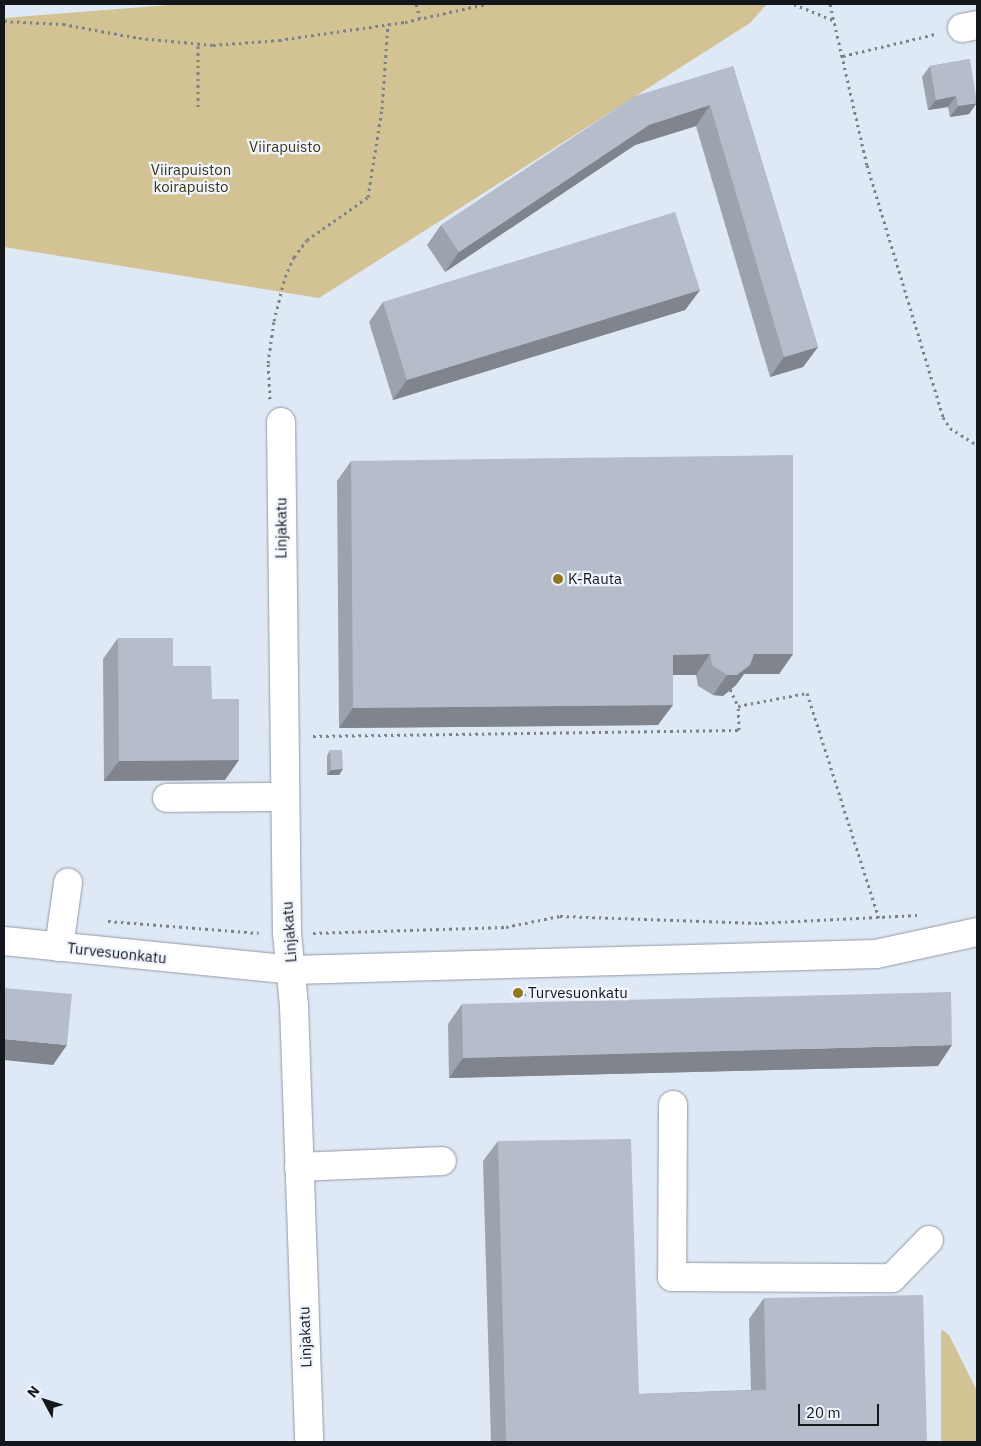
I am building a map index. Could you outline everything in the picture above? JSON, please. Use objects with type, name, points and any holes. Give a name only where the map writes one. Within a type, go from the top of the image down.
[{"type":"street","name":"Linjakatu","points":[[281,422],[283,736],[287,933],[292,970],[309,1442]]},
{"type":"street","points":[[167,798],[284,797]]},
{"type":"street","points":[[59,947],[68,883]]},
{"type":"street","name":"Turvesuonkatu","points":[[4,941],[292,970],[876,954],[977,932]]},
{"type":"street","points":[[673,1105],[672,1277],[892,1278],[929,1240]]},
{"type":"street","points":[[299,1167],[442,1161]]},
{"type":"path","points":[[416,4],[420,18]]},
{"type":"path","points":[[4,21],[63,24],[198,46],[279,40],[388,24],[486,4]]},
{"type":"path","points":[[794,4],[835,22]]},
{"type":"path","points":[[830,4],[844,56],[867,165],[943,417],[950,428],[977,445]]},
{"type":"path","points":[[281,422],[269,395],[268,364],[278,300],[294,257],[307,240],[368,197],[382,109],[388,24]]},
{"type":"path","points":[[844,56],[969,26]]},
{"type":"path","points":[[198,46],[198,107]]},
{"type":"path","points":[[283,736],[739,730],[738,706],[730,689]]},
{"type":"path","points":[[738,706],[807,693],[879,918]]},
{"type":"path","points":[[64,918],[287,933],[506,927],[560,916],[759,922],[879,918],[924,914]]},
{"type":"green space","name":"Viirapuisto","points":[[181,4],[767,4],[750,23],[319,298],[4,247],[4,18]]},
{"type":"green space","points":[[941,1329],[949,1335],[977,1391],[977,1442],[941,1442]]},
{"type":"building","points":[[970,59],[977,103],[958,106],[956,96],[936,100],[930,66]]},
{"type":"building","points":[[733,66],[818,347],[784,357],[710,105],[649,125],[459,252],[441,225],[635,96]]},
{"type":"building","points":[[675,212],[700,290],[407,380],[383,302]]},
{"type":"building","name":"K-Rauta","points":[[793,455],[793,654],[754,654],[750,665],[737,675],[727,675],[712,665],[710,654],[673,655],[673,705],[353,708],[351,461]]},
{"type":"building","points":[[118,638],[173,638],[173,666],[211,666],[212,699],[239,699],[239,760],[119,761]]},
{"type":"building","points":[[330,750],[342,750],[343,769],[331,770]]},
{"type":"building","points":[[4,988],[72,994],[67,1045],[4,1039]]},
{"type":"building","points":[[951,992],[952,1045],[463,1058],[462,1004]]},
{"type":"building","points":[[631,1139],[639,1394],[766,1390],[764,1298],[923,1295],[927,1442],[506,1442],[498,1141]]},
{"type":"place","name":"K-Rauta","points":[[558,579]]},
{"type":"place","name":"Turvesuonkatu","points":[[518,993]]},
{"type":"park label","name":"Viirapuiston koirapuisto","points":[[191,178]]}]
